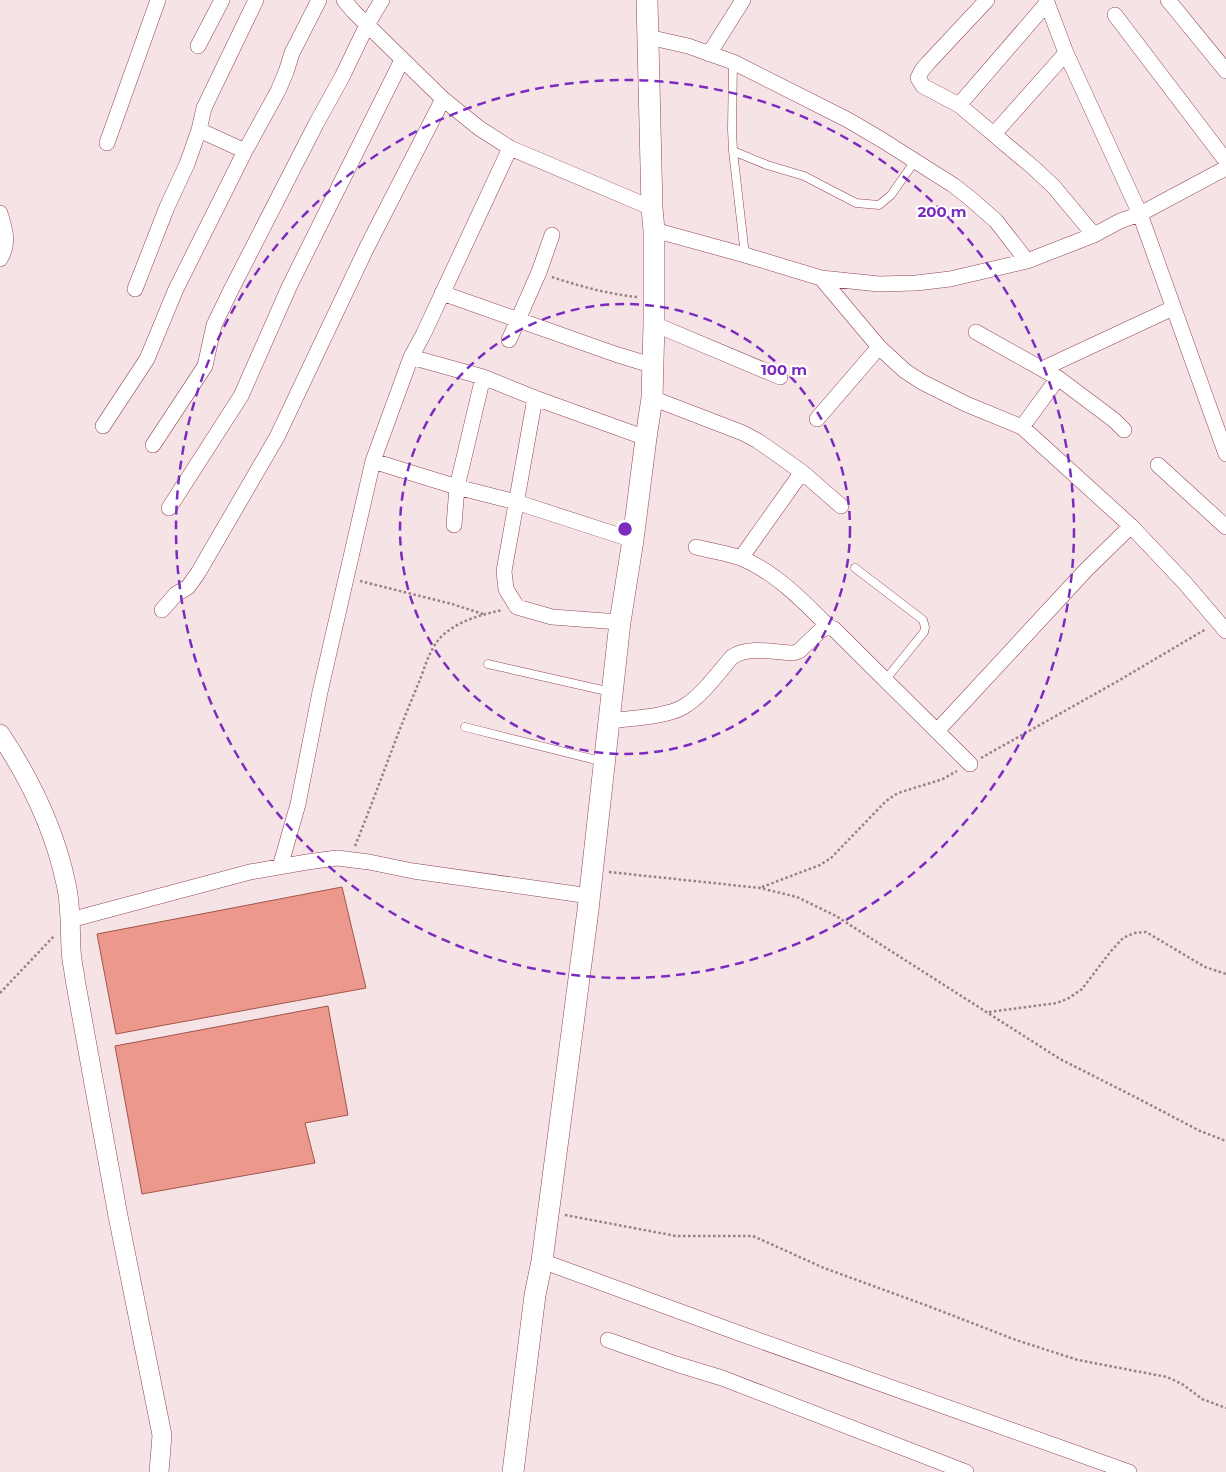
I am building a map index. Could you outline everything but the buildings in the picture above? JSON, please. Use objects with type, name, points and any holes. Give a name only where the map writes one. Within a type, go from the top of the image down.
[{"type":"main road","points":[[513,1472],[535,1295],[542,1262],[590,896],[620,622],[634,540],[652,398],[654,366],[654,230],[647,0]]},
{"type":"street","points":[[107,143],[158,0]]},
{"type":"street","points":[[198,46],[222,0]]},
{"type":"street","points":[[135,289],[167,207],[187,164],[199,130],[204,108],[256,0]]},
{"type":"street","points":[[103,426],[147,360],[176,289],[245,151],[278,91],[292,54],[320,0]]},
{"type":"street","points":[[344,0],[367,26],[443,99],[479,128],[510,148],[652,208]]},
{"type":"street","points":[[153,445],[205,366],[214,326],[231,290],[382,0]]},
{"type":"street","points":[[709,54],[743,0]]},
{"type":"street","points":[[987,0],[929,62],[918,78],[923,86],[959,105],[1035,169],[1054,187],[1094,234]]},
{"type":"street","points":[[1168,0],[1226,71]]},
{"type":"street","points":[[959,105],[1046,2],[1066,53],[1140,214],[1226,454]]},
{"type":"street","points":[[1115,15],[1226,161]]},
{"type":"street","points":[[648,37],[688,46],[733,62],[848,120],[953,185],[996,221],[1027,261]]},
{"type":"street","points":[[994,134],[1066,53]]},
{"type":"street","points":[[169,508],[241,396],[290,285],[402,60]]},
{"type":"street","points":[[162,610],[176,594],[188,587],[198,573],[277,437],[367,246],[443,99]]},
{"type":"street","points":[[199,130],[245,151]]},
{"type":"street","points":[[280,868],[298,804],[320,692],[373,461],[411,357],[510,148]]},
{"type":"street","points":[[654,230],[821,278],[879,284],[916,284],[950,279],[1027,261],[1140,214],[1226,168]]},
{"type":"street","points":[[0,213],[5,230],[6,246],[0,259]]},
{"type":"street","points":[[509,340],[539,272],[552,235]]},
{"type":"street","points":[[821,278],[879,347],[905,371],[922,382],[966,404],[1022,427],[1131,526],[1184,582],[1222,626]]},
{"type":"street","points":[[442,293],[654,366]]},
{"type":"street","points":[[1042,369],[1173,308]]},
{"type":"street","points":[[654,324],[780,377]]},
{"type":"street","points":[[976,332],[1058,378],[1114,420],[1124,430]]},
{"type":"street","points":[[817,419],[879,347]]},
{"type":"street","points":[[411,357],[483,377],[646,438]]},
{"type":"street","points":[[454,525],[457,487],[483,377]]},
{"type":"street","points":[[1022,427],[1058,378]]},
{"type":"street","points":[[535,398],[504,571],[506,589],[517,607],[552,618],[620,622]]},
{"type":"street","points":[[652,398],[750,437],[773,450],[841,506]]},
{"type":"street","points":[[373,461],[457,487],[516,502],[634,540]]},
{"type":"street","points":[[1158,465],[1226,527]]},
{"type":"street","points":[[740,558],[802,472]]},
{"type":"street","points":[[937,731],[1086,570],[1131,526]]},
{"type":"street","points":[[696,547],[740,558],[769,573],[806,604],[828,627],[834,629],[970,764]]},
{"type":"street","points":[[610,721],[660,715],[682,708],[694,699],[732,657],[739,652],[749,650],[793,653],[799,651],[821,630],[828,627]]},
{"type":"street","points":[[2,743],[21,768],[51,833],[66,885],[71,950],[77,989],[120,1226],[162,1435],[159,1472]]},
{"type":"street","points":[[70,920],[250,872],[337,858],[590,896]]},
{"type":"street","points":[[542,1262],[744,1336],[1129,1472]]},
{"type":"street","points":[[608,1340],[722,1378],[966,1472]]},
{"type":"lane","points":[[733,62],[732,128],[745,255]]},
{"type":"lane","points":[[734,151],[767,165],[804,176],[856,202],[878,205],[891,194],[915,161]]},
{"type":"lane","points":[[854,568],[923,620],[926,627],[886,679]]},
{"type":"lane","points":[[488,664],[612,693]]},
{"type":"lane","points":[[465,727],[605,762]]},
{"type":"path","points":[[539,272],[574,284],[626,296],[654,298]]},
{"type":"path","points":[[346,577],[444,602],[484,615]]},
{"type":"path","points":[[350,859],[383,777],[405,714],[434,647],[443,636],[469,619],[517,607]]},
{"type":"path","points":[[760,888],[820,865],[831,858],[886,801],[898,793],[943,780],[1222,626]]},
{"type":"path","points":[[592,871],[760,888],[797,897],[836,916],[1060,1059],[1200,1131],[1226,1141]]},
{"type":"path","points":[[1,991],[70,920]]},
{"type":"path","points":[[987,1013],[1056,1003],[1069,998],[1082,988],[1123,938],[1134,933],[1146,932],[1204,967],[1226,974]]},
{"type":"path","points":[[548,1212],[676,1236],[753,1236],[824,1268],[1016,1340],[1078,1360],[1167,1376],[1182,1384],[1202,1400],[1226,1408]]}]
